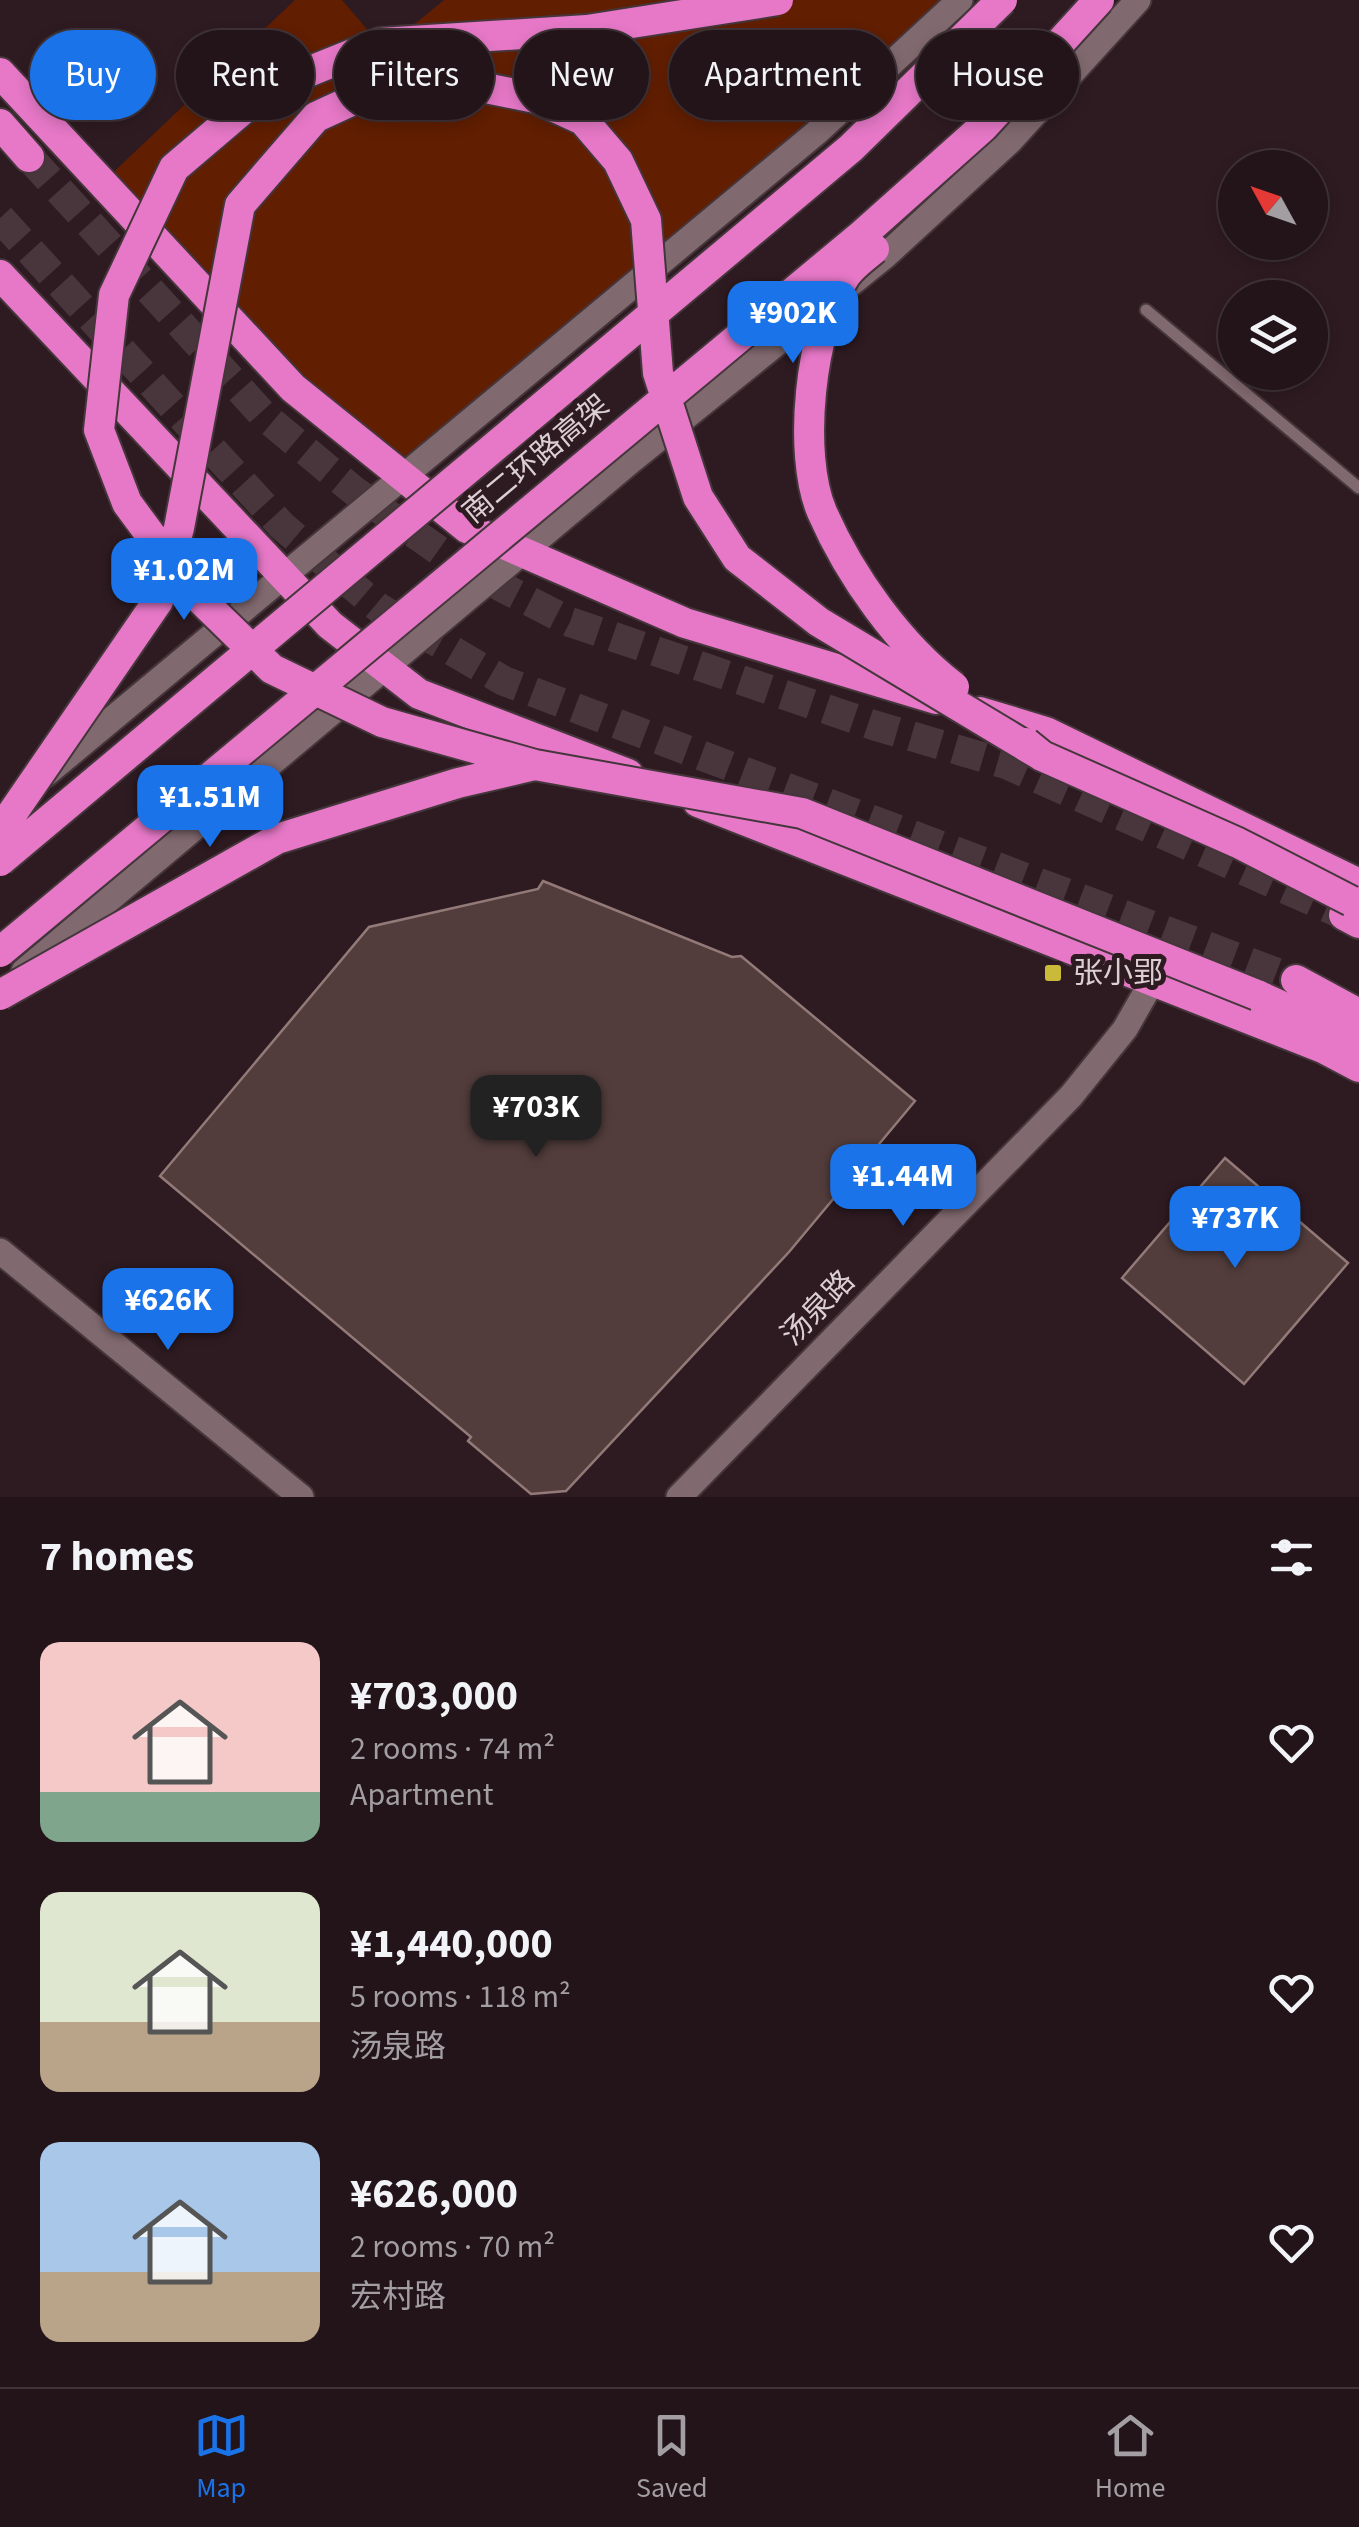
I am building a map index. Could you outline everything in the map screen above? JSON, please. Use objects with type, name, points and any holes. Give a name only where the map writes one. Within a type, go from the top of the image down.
[{"type":"highway","points":[[778,0],[587,30],[380,42],[268,88],[174,168],[114,295],[99,430],[127,504],[192,591],[272,668],[382,722],[535,765],[802,813],[1257,995],[1359,1044]]},
{"type":"highway","name":"南二环路高架","points":[[0,861],[850,148],[1002,0]]},
{"type":"highway","name":"南二环路高架","points":[[0,952],[862,234],[984,126],[1099,0]]},
{"type":"highway","points":[[1042,756],[934,672],[867,592],[821,509],[810,450],[818,338],[846,274],[946,181],[1121,0]]},
{"type":"highway","points":[[0,72],[292,388],[467,528],[685,624],[1046,732],[1354,905]]},
{"type":"highway","points":[[0,831],[158,601],[179,528],[240,205],[316,117],[377,89],[456,82],[535,98],[584,120],[618,160],[646,220],[658,372],[698,497],[737,558],[819,622],[1042,756],[1238,843],[1354,905]]},
{"type":"highway","points":[[0,124],[29,157]]},
{"type":"highway","points":[[0,275],[330,625],[420,694],[1153,980],[1323,1048],[1359,1067]]},
{"type":"highway","points":[[0,993],[276,840],[458,783],[535,765]]},
{"type":"highway","points":[[1296,980],[1359,1014]]},
{"type":"highway","points":[[1323,1048],[1359,1044]]},
{"type":"main road","points":[[0,812],[816,133],[960,0]]},
{"type":"main road","points":[[0,993],[522,553],[885,256],[1010,141],[1138,0]]},
{"type":"main road","name":"汤泉路","points":[[679,1497],[1070,1096],[1125,1029],[1153,980]]},
{"type":"main road","points":[[0,1252],[301,1497]]},
{"type":"lane","points":[[1146,310],[1359,488]]},
{"type":"shaded area","points":[[295,0],[342,0],[368,30],[334,30],[334,120],[494,120],[494,30],[407,30],[444,0],[960,0],[925,30],[916,30],[916,38],[896,55],[896,30],[669,30],[669,120],[820,120],[403,476],[103,182],[176,113],[176,120],[314,120],[314,30],[263,30]]},
{"type":"building","points":[[543,881],[732,957],[741,956],[915,1101],[789,1252],[566,1491],[531,1494],[468,1441],[471,1437],[160,1176],[369,927],[538,889]]},
{"type":"building","points":[[1225,1158],[1348,1263],[1244,1384],[1122,1278]]},
{"type":"tunnel","points":[[29,157],[264,416],[353,490],[461,566],[570,622],[873,725],[1006,764],[1344,915]]},
{"type":"tunnel","points":[[0,218],[282,526],[379,608],[504,681],[1296,980]]},
{"type":"place","name":"张小郢","points":[[1053,973]]}]
